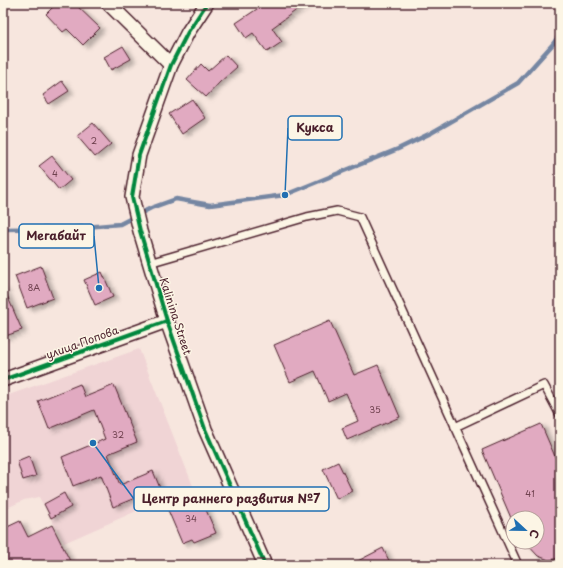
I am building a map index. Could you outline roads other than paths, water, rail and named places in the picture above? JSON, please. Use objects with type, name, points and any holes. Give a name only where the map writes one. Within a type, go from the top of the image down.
[{"type":"street","points":[[108,3],[171,65]]},
{"type":"street","name":"Kalinina Street","points":[[207,3],[188,32],[171,65],[139,155],[132,197],[149,264],[167,321],[205,429],[265,565]]},
{"type":"street","name":"улица Попова","points":[[3,380],[167,321]]},
{"type":"lane","points":[[149,264],[307,216],[337,211],[360,217],[518,565]]},
{"type":"lane","points":[[456,427],[544,385],[560,415]]},
{"type":"waterway","points":[[3,229],[74,228],[120,224],[151,208],[176,199],[210,205],[285,195],[398,149],[431,133],[518,83],[560,34]]},
{"type":"place","name":"Кукса","points":[[285,195]]},
{"type":"place","name":"Мегабайт","points":[[99,288]]},
{"type":"place","name":"Центр раннего развития №7","points":[[93,443]]}]
